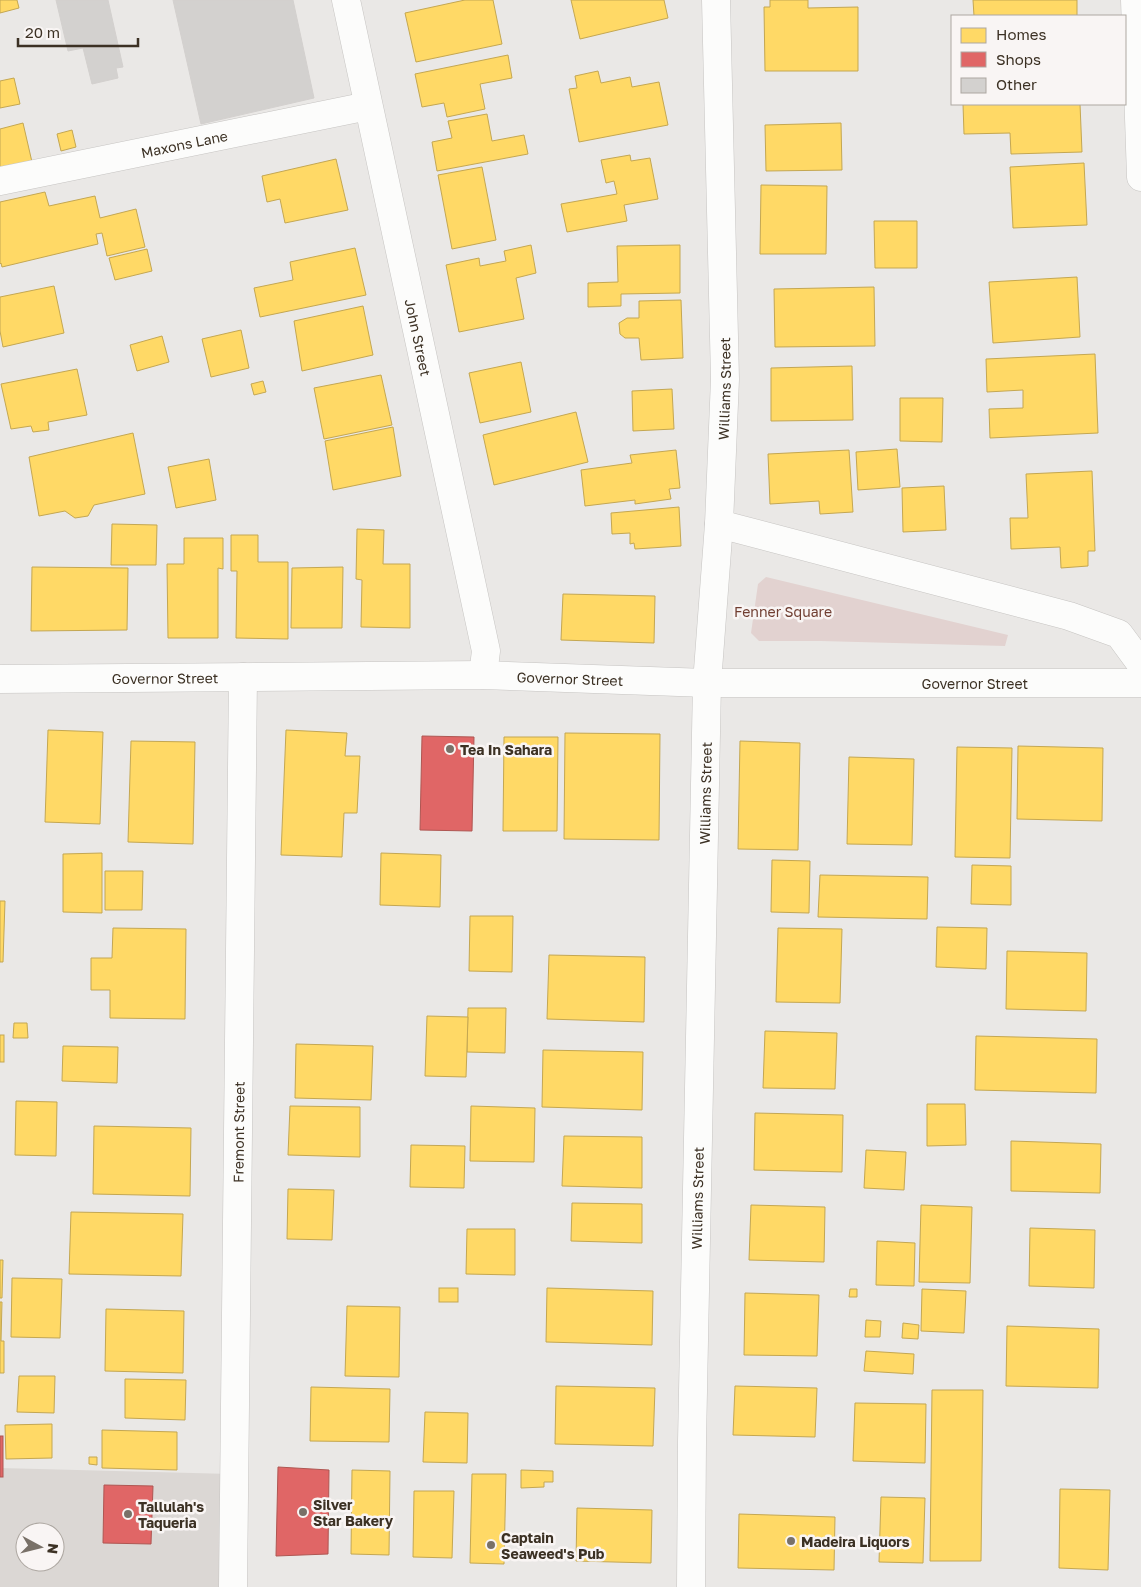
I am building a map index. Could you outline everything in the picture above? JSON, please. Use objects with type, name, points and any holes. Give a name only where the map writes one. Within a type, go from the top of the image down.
[{"type":"street","name":"John Street","points":[[346,0],[486,651],[483,675]]},
{"type":"street","name":"Williams Street","points":[[691,1587],[692,1432],[707,683],[719,524],[726,379],[716,0]]},
{"type":"street","points":[[1135,0],[1140,103],[1141,177]]},
{"type":"street","name":"Maxons Lane","points":[[0,181],[368,106]]},
{"type":"street","points":[[719,524],[1069,616],[1120,634],[1141,664]]},
{"type":"street","name":"Governor Street","points":[[0,679],[483,675],[707,683],[1141,683]]},
{"type":"street","name":"Fremont Street","points":[[233,1587],[243,677]]},
{"type":"shaded area","points":[[0,1468],[231,1474],[226,1587],[0,1587]]},
{"type":"green space","name":"Fenner Square","points":[[766,577],[1008,635],[1005,646],[759,641],[751,633],[758,584]]},
{"type":"building: Homes","points":[[0,0],[17,0],[19,8],[0,13]]},
{"type":"building: Homes","points":[[465,0],[493,0],[502,44],[416,62],[405,13]]},
{"type":"building: Homes","points":[[571,0],[664,0],[668,18],[580,39]]},
{"type":"building: Homes","points":[[770,0],[808,0],[808,8],[858,7],[858,71],[765,71],[764,7],[770,7]]},
{"type":"building: Homes","points":[[973,0],[1077,0],[1077,15],[974,15]]},
{"type":"building: Homes","points":[[508,55],[512,78],[480,84],[485,109],[447,117],[444,103],[422,107],[415,74]]},
{"type":"building: Homes","points":[[598,71],[601,83],[630,77],[632,87],[659,82],[668,125],[579,142],[569,89],[577,88],[575,76]]},
{"type":"building: Homes","points":[[14,78],[20,104],[0,108],[0,81]]},
{"type":"building: Homes","points":[[963,105],[1080,105],[1082,152],[1011,154],[1010,133],[964,134]]},
{"type":"building: Homes","points":[[487,114],[492,141],[524,135],[528,154],[437,171],[432,142],[452,138],[448,121]]},
{"type":"building: Homes","points":[[23,123],[32,162],[0,169],[0,129]]},
{"type":"building: Homes","points":[[841,123],[842,170],[766,171],[765,125]]},
{"type":"building: Homes","points":[[72,130],[76,147],[61,151],[57,134]]},
{"type":"building: Homes","points":[[630,155],[631,161],[650,158],[658,199],[624,205],[627,221],[567,232],[561,204],[617,194],[614,181],[606,183],[601,160]]},
{"type":"building: Homes","points":[[336,159],[348,210],[285,223],[280,199],[267,202],[262,176]]},
{"type":"building: Homes","points":[[1084,163],[1087,225],[1013,228],[1010,167]]},
{"type":"building: Homes","points":[[482,167],[496,240],[452,249],[438,175]]},
{"type":"building: Homes","points":[[761,185],[827,186],[826,254],[760,254]]},
{"type":"building: Homes","points":[[45,192],[49,206],[95,196],[100,218],[136,209],[145,247],[107,256],[102,233],[96,234],[98,244],[2,267],[0,264],[0,202]]},
{"type":"building: Homes","points":[[874,221],[917,221],[917,268],[875,268]]},
{"type":"building: Homes","points":[[531,245],[536,273],[516,278],[524,319],[459,332],[446,265],[479,258],[480,266],[506,261],[504,251]]},
{"type":"building: Homes","points":[[680,245],[680,293],[621,294],[621,306],[588,307],[588,283],[618,282],[617,246]]},
{"type":"building: Homes","points":[[355,248],[366,295],[260,317],[254,288],[293,280],[290,262]]},
{"type":"building: Homes","points":[[147,249],[152,271],[115,280],[109,258]]},
{"type":"building: Homes","points":[[1077,277],[1080,337],[993,343],[989,282]]},
{"type":"building: Homes","points":[[54,286],[64,333],[3,347],[0,331],[0,297]]},
{"type":"building: Homes","points":[[874,287],[875,346],[775,347],[774,289]]},
{"type":"building: Homes","points":[[681,300],[683,358],[641,360],[639,338],[625,338],[620,334],[619,323],[627,318],[639,318],[639,301]]},
{"type":"building: Homes","points":[[363,306],[373,355],[302,371],[294,321]]},
{"type":"building: Homes","points":[[241,330],[249,368],[211,377],[202,339]]},
{"type":"building: Homes","points":[[162,336],[169,362],[137,371],[130,345]]},
{"type":"building: Homes","points":[[1095,354],[1098,433],[990,438],[989,409],[1023,408],[1023,390],[987,392],[986,359]]},
{"type":"building: Homes","points":[[521,362],[531,412],[480,423],[469,373]]},
{"type":"building: Homes","points":[[852,366],[853,420],[771,421],[771,368]]},
{"type":"building: Homes","points":[[77,369],[87,415],[48,422],[49,430],[33,432],[31,426],[11,429],[1,384]]},
{"type":"building: Homes","points":[[381,375],[392,425],[324,439],[314,388]]},
{"type":"building: Homes","points":[[263,381],[266,392],[254,395],[251,384]]},
{"type":"building: Homes","points":[[672,389],[674,429],[633,431],[632,391]]},
{"type":"building: Homes","points":[[900,398],[943,398],[942,442],[900,441]]},
{"type":"building: Homes","points":[[576,412],[588,462],[494,485],[483,435]]},
{"type":"building: Homes","points":[[393,427],[401,476],[333,490],[325,441]]},
{"type":"building: Homes","points":[[133,433],[145,494],[94,505],[88,516],[75,518],[65,511],[39,516],[29,457]]},
{"type":"building: Homes","points":[[897,449],[900,487],[858,490],[856,452]]},
{"type":"building: Homes","points":[[676,450],[680,488],[669,489],[671,499],[635,504],[635,500],[585,506],[581,470],[632,463],[630,455]]},
{"type":"building: Homes","points":[[849,450],[853,512],[820,514],[819,501],[770,504],[768,454]]},
{"type":"building: Homes","points":[[209,459],[216,500],[176,508],[168,467]]},
{"type":"building: Homes","points":[[1092,471],[1095,551],[1088,551],[1088,566],[1061,568],[1060,547],[1011,549],[1010,518],[1028,518],[1026,474]]},
{"type":"building: Homes","points":[[944,486],[946,530],[903,532],[902,488]]},
{"type":"building: Homes","points":[[679,507],[681,546],[635,549],[634,543],[630,544],[630,533],[612,534],[611,513]]},
{"type":"building: Homes","points":[[112,524],[157,525],[156,565],[111,565]]},
{"type":"building: Homes","points":[[357,529],[384,530],[383,564],[410,564],[410,628],[361,627],[362,580],[356,579]]},
{"type":"building: Homes","points":[[231,535],[258,535],[258,562],[288,562],[288,639],[236,638],[237,571],[231,571]]},
{"type":"building: Homes","points":[[184,538],[223,538],[223,569],[218,568],[218,638],[168,638],[167,564],[184,564]]},
{"type":"building: Homes","points":[[32,567],[128,568],[127,630],[31,631]]},
{"type":"building: Homes","points":[[343,567],[342,628],[291,628],[292,568]]},
{"type":"building: Homes","points":[[563,594],[655,596],[654,643],[561,640]]},
{"type":"building: Homes","points":[[48,730],[103,732],[100,824],[45,822]]},
{"type":"building: Homes","points":[[286,730],[347,733],[345,756],[360,756],[357,813],[344,813],[342,857],[281,855]]},
{"type":"building: Homes","points":[[565,733],[660,734],[659,840],[564,839]]},
{"type":"building: Homes","points":[[504,737],[558,737],[557,831],[503,831]]},
{"type":"building: Homes","points":[[131,741],[195,742],[193,844],[128,842]]},
{"type":"building: Homes","points":[[740,741],[800,743],[798,850],[738,849]]},
{"type":"building: Homes","points":[[1018,746],[1103,748],[1102,821],[1017,819]]},
{"type":"building: Homes","points":[[957,747],[1012,748],[1010,858],[955,857]]},
{"type":"building: Homes","points":[[849,757],[914,759],[912,845],[847,844]]},
{"type":"building: Homes","points":[[102,853],[102,913],[63,912],[63,854]]},
{"type":"building: Homes","points":[[381,853],[441,855],[440,907],[380,905]]},
{"type":"building: Homes","points":[[772,860],[810,861],[809,913],[771,912]]},
{"type":"building: Homes","points":[[972,865],[1011,866],[1011,905],[971,904]]},
{"type":"building: Homes","points":[[105,871],[143,871],[142,910],[105,910]]},
{"type":"building: Homes","points":[[820,875],[928,877],[927,919],[818,917]]},
{"type":"building: Homes","points":[[0,901],[5,901],[3,962],[0,962]]},
{"type":"building: Homes","points":[[470,916],[513,916],[512,972],[469,971]]},
{"type":"building: Homes","points":[[937,927],[987,928],[986,969],[936,967]]},
{"type":"building: Homes","points":[[113,928],[186,929],[185,1019],[110,1018],[110,990],[91,990],[91,958],[112,958]]},
{"type":"building: Homes","points":[[778,928],[842,929],[840,1003],[776,1002]]},
{"type":"building: Homes","points":[[1007,951],[1087,953],[1086,1011],[1006,1009]]},
{"type":"building: Homes","points":[[549,955],[645,957],[644,1022],[547,1019]]},
{"type":"building: Homes","points":[[468,1008],[506,1008],[505,1053],[467,1052]]},
{"type":"building: Homes","points":[[427,1016],[468,1017],[466,1077],[425,1076]]},
{"type":"building: Homes","points":[[14,1023],[27,1023],[28,1038],[13,1038]]},
{"type":"building: Homes","points":[[765,1031],[837,1033],[835,1089],[763,1088]]},
{"type":"building: Homes","points":[[0,1035],[4,1035],[4,1062],[0,1062]]},
{"type":"building: Homes","points":[[976,1036],[1097,1039],[1096,1093],[975,1090]]},
{"type":"building: Homes","points":[[296,1044],[373,1046],[371,1100],[295,1098]]},
{"type":"building: Homes","points":[[63,1046],[118,1047],[117,1083],[62,1081]]},
{"type":"building: Homes","points":[[543,1050],[643,1052],[642,1110],[542,1107]]},
{"type":"building: Homes","points":[[16,1101],[57,1102],[56,1156],[15,1155]]},
{"type":"building: Homes","points":[[927,1104],[965,1104],[966,1145],[927,1146]]},
{"type":"building: Homes","points":[[290,1106],[360,1107],[360,1157],[288,1155]]},
{"type":"building: Homes","points":[[471,1106],[535,1108],[534,1162],[470,1161]]},
{"type":"building: Homes","points":[[755,1113],[843,1115],[842,1172],[754,1170]]},
{"type":"building: Homes","points":[[94,1126],[191,1128],[190,1196],[93,1194]]},
{"type":"building: Homes","points":[[564,1136],[642,1137],[642,1188],[562,1186]]},
{"type":"building: Homes","points":[[1011,1141],[1101,1144],[1100,1193],[1011,1191]]},
{"type":"building: Homes","points":[[411,1145],[465,1146],[464,1188],[410,1187]]},
{"type":"building: Homes","points":[[866,1150],[906,1152],[904,1190],[864,1188]]},
{"type":"building: Homes","points":[[288,1189],[334,1190],[332,1240],[287,1239]]},
{"type":"building: Homes","points":[[572,1203],[642,1204],[642,1243],[571,1241]]},
{"type":"building: Homes","points":[[751,1205],[825,1207],[824,1262],[749,1260]]},
{"type":"building: Homes","points":[[921,1205],[972,1207],[970,1283],[919,1282]]},
{"type":"building: Homes","points":[[71,1212],[183,1214],[181,1276],[69,1274]]},
{"type":"building: Homes","points":[[1030,1228],[1095,1230],[1094,1288],[1029,1286]]},
{"type":"building: Homes","points":[[467,1229],[515,1229],[515,1275],[466,1274]]},
{"type":"building: Homes","points":[[877,1241],[915,1243],[914,1286],[876,1285]]},
{"type":"building: Homes","points":[[0,1260],[3,1260],[2,1298],[0,1298]]},
{"type":"building: Homes","points":[[12,1278],[62,1279],[60,1338],[11,1337]]},
{"type":"building: Homes","points":[[439,1288],[458,1288],[458,1302],[439,1302]]},
{"type":"building: Homes","points":[[547,1288],[653,1291],[652,1345],[546,1342]]},
{"type":"building: Homes","points":[[850,1289],[857,1289],[857,1297],[849,1297]]},
{"type":"building: Homes","points":[[922,1289],[966,1291],[964,1333],[921,1331]]},
{"type":"building: Homes","points":[[745,1293],[819,1295],[817,1356],[744,1355]]},
{"type":"building: Homes","points":[[0,1302],[2,1302],[1,1341],[4,1341],[4,1373],[0,1373]]},
{"type":"building: Homes","points":[[347,1306],[400,1307],[399,1377],[345,1376]]},
{"type":"building: Homes","points":[[106,1309],[184,1311],[183,1373],[105,1371]]},
{"type":"building: Homes","points":[[866,1320],[881,1321],[880,1337],[865,1337]]},
{"type":"building: Homes","points":[[903,1323],[919,1325],[918,1339],[902,1338]]},
{"type":"building: Homes","points":[[1007,1326],[1099,1329],[1098,1388],[1006,1386]]},
{"type":"building: Homes","points":[[866,1351],[914,1354],[913,1374],[864,1371]]},
{"type":"building: Homes","points":[[19,1376],[55,1376],[54,1413],[17,1412]]},
{"type":"building: Homes","points":[[125,1379],[186,1380],[185,1420],[125,1418]]},
{"type":"building: Homes","points":[[556,1386],[655,1388],[653,1446],[555,1444]]},
{"type":"building: Homes","points":[[735,1386],[817,1388],[815,1437],[733,1435]]},
{"type":"building: Homes","points":[[311,1387],[390,1389],[389,1442],[310,1441]]},
{"type":"building: Homes","points":[[932,1390],[983,1390],[981,1561],[930,1561]]},
{"type":"building: Homes","points":[[855,1403],[926,1404],[925,1463],[853,1461]]},
{"type":"building: Homes","points":[[425,1412],[468,1413],[467,1463],[423,1462]]},
{"type":"building: Homes","points":[[52,1424],[52,1458],[6,1459],[5,1425]]},
{"type":"building: Homes","points":[[102,1430],[177,1432],[177,1470],[102,1468]]},
{"type":"building: Homes","points":[[89,1457],[97,1457],[97,1465],[89,1464]]},
{"type":"building: Homes","points":[[352,1470],[390,1471],[389,1555],[351,1554]]},
{"type":"building: Homes","points":[[521,1470],[553,1471],[553,1482],[544,1482],[544,1487],[521,1488]]},
{"type":"building: Homes","points":[[472,1474],[506,1474],[504,1564],[470,1563]]},
{"type":"building: Homes","points":[[1060,1489],[1110,1490],[1108,1570],[1059,1568]]},
{"type":"building: Homes","points":[[414,1491],[454,1491],[452,1558],[413,1557]]},
{"type":"building: Homes","points":[[881,1497],[925,1498],[923,1563],[879,1562]]},
{"type":"building: Homes","points":[[577,1508],[652,1510],[651,1563],[576,1561]]},
{"type":"building: Homes","points":[[739,1514],[835,1517],[834,1570],[738,1568]]},
{"type":"building: Shops","points":[[422,736],[474,737],[472,831],[420,830]]},
{"type":"building: Shops","points":[[0,1436],[3,1436],[3,1477],[0,1477]]},
{"type":"building: Shops","name":"Silver Star Bakery","points":[[278,1467],[329,1470],[328,1554],[276,1556]]},
{"type":"building: Shops","name":"Tallulah's Taqueria","points":[[104,1485],[153,1486],[151,1544],[103,1543]]},
{"type":"building: Other","points":[[56,0],[108,0],[123,67],[116,68],[118,78],[92,84],[83,48],[68,51]]},
{"type":"building: Other","points":[[173,0],[293,0],[314,98],[201,124]]},
{"type":"place","name":"Tea In Sahara","points":[[450,749]]},
{"type":"place","name":"Silver Star Bakery","points":[[303,1512]]},
{"type":"place","name":"Tallulah's Taqueria","points":[[128,1514]]},
{"type":"place","name":"Madeira Liquors","points":[[791,1541]]},
{"type":"place","name":"Captain Seaweed's Pub","points":[[491,1545]]}]
